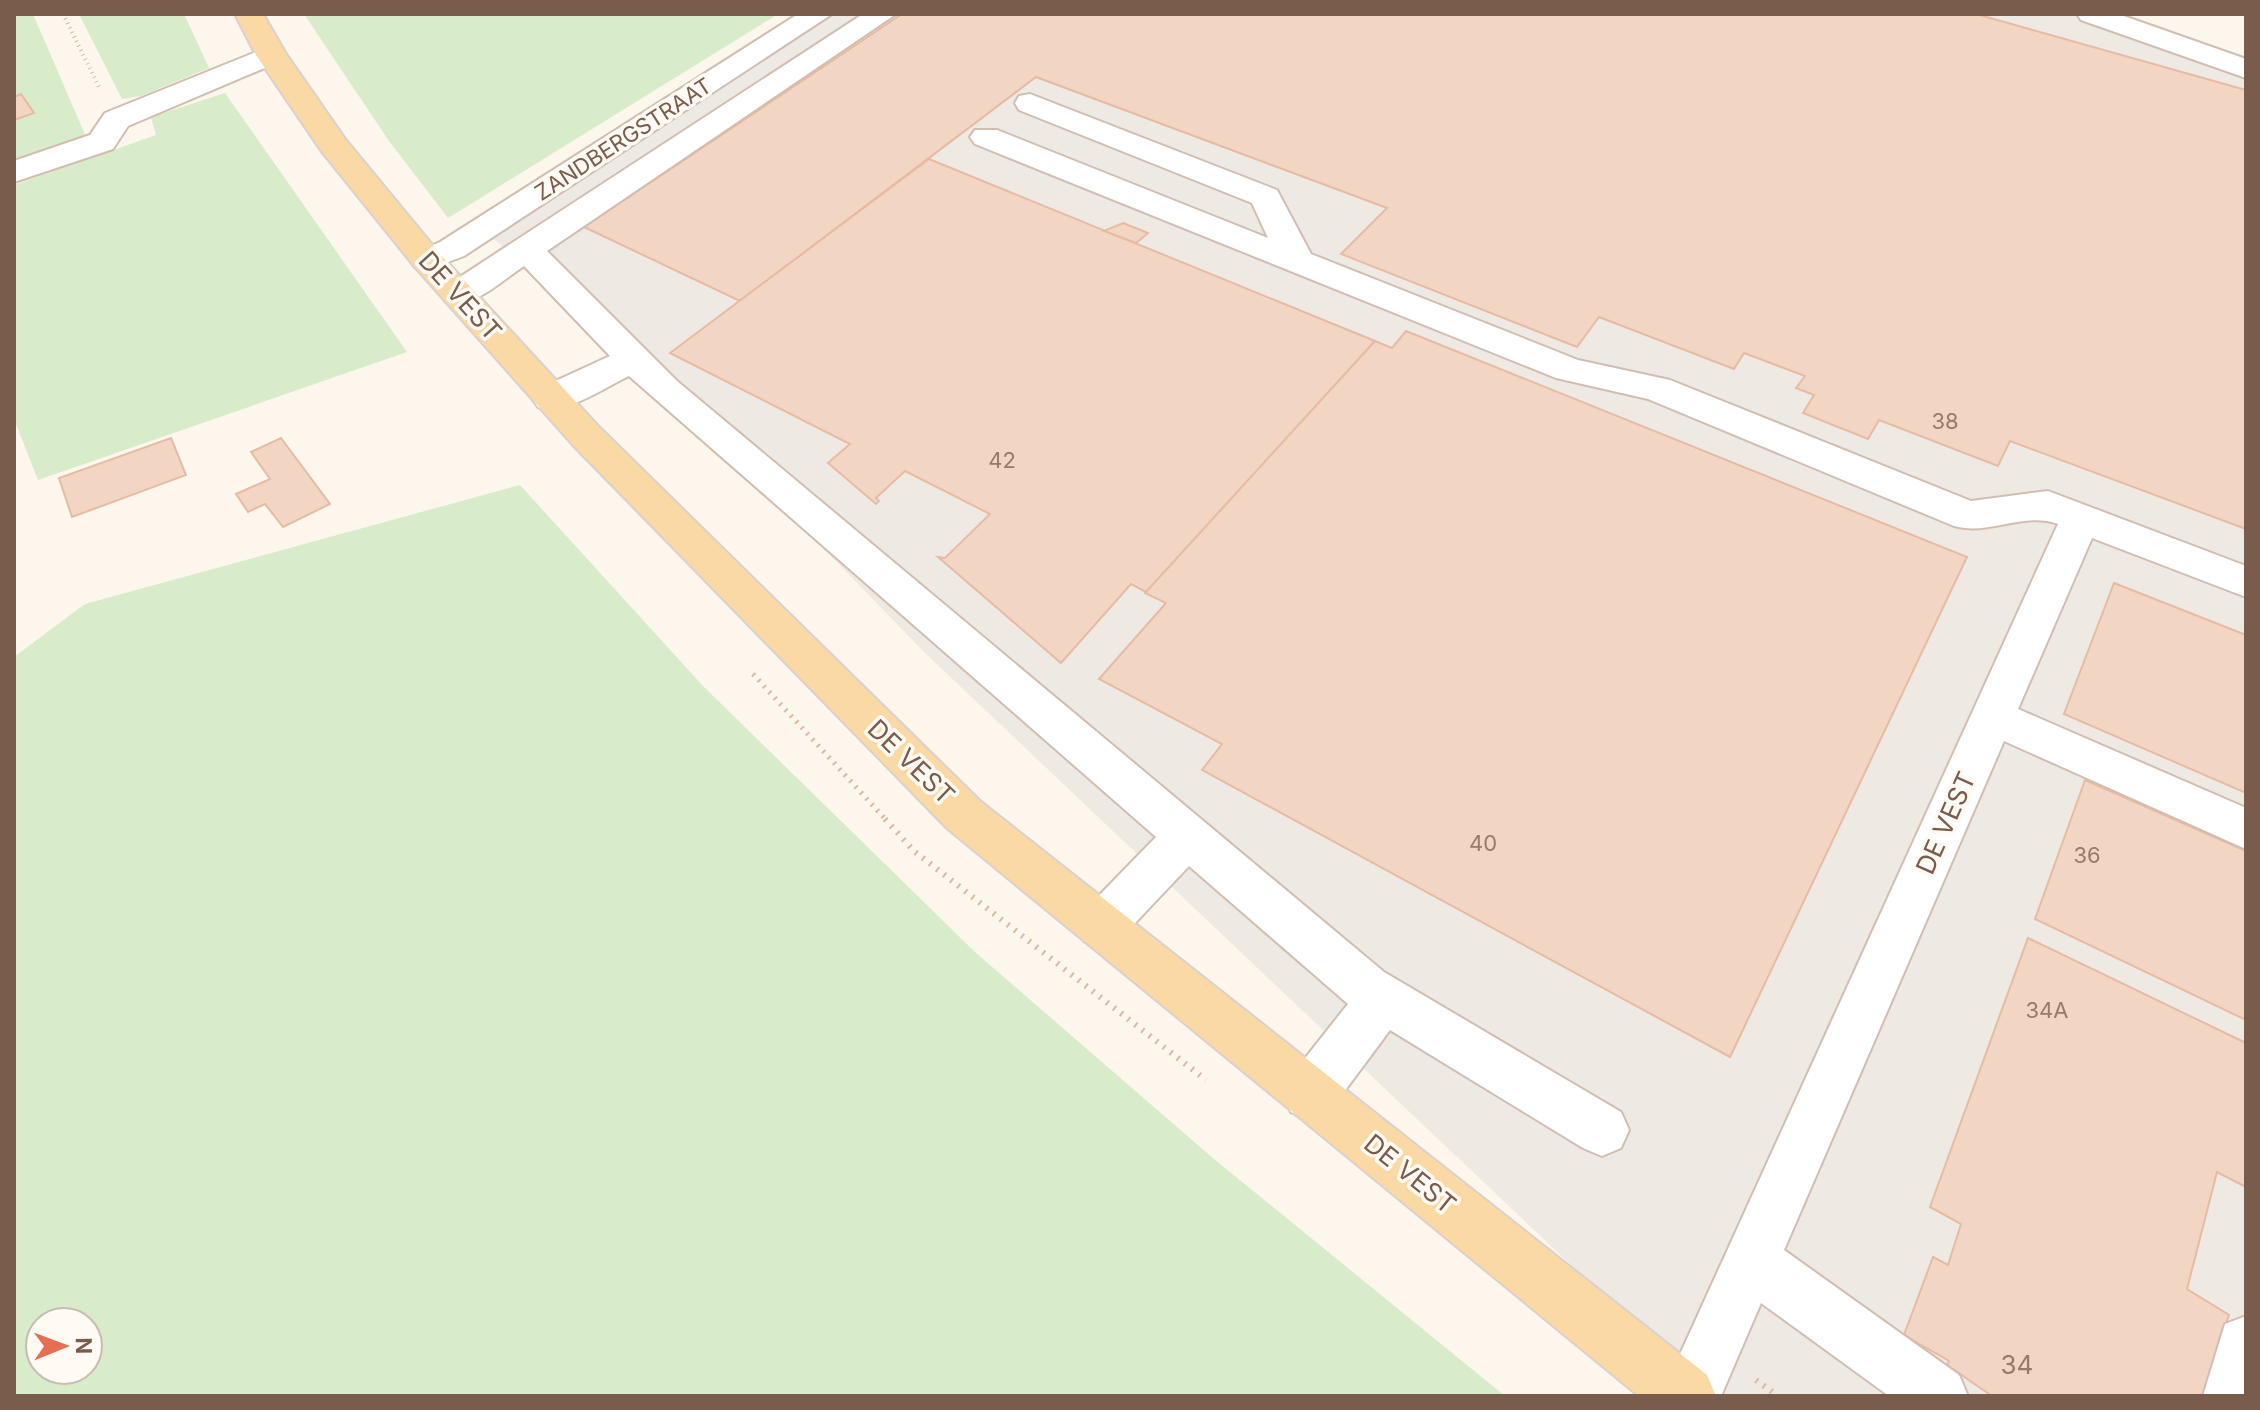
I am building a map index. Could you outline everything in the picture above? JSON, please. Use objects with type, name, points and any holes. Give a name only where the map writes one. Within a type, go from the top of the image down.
[{"type":"main road","name":"DE VEST","points":[[249,14],[271,55],[334,146],[427,260],[551,398],[807,660],[964,815],[1689,1396]]},
{"type":"street","name":"ZANDBERGSTRAAT","points":[[427,260],[452,249],[818,14]]},
{"type":"street","points":[[458,294],[882,14]]},
{"type":"street","points":[[2091,14],[2246,69]]},
{"type":"street","points":[[14,172],[102,142],[116,120],[271,55]]},
{"type":"street","points":[[1030,103],[1265,197],[1297,261]]},
{"type":"street","points":[[986,137],[1569,370],[1657,389],[1968,516],[2048,505],[2246,582]]},
{"type":"street","points":[[525,248],[664,390],[1366,988],[1602,1130]]},
{"type":"street","points":[[551,398],[634,359]]},
{"type":"street","name":"DE VEST","points":[[1689,1396],[1715,1348],[2081,518]]},
{"type":"street","points":[[1993,717],[2246,829]]},
{"type":"street","points":[[1101,926],[1188,836]]},
{"type":"street","points":[[1310,1094],[1383,999]]},
{"type":"street","points":[[1752,1261],[1938,1396]]},
{"type":"street","points":[[2233,1396],[2246,1345]]},
{"type":"path","points":[[63,14],[116,120]]},
{"type":"path","points":[[1715,1348],[1778,1396]]},
{"type":"shaded area","points":[[830,14],[2088,14],[2246,66],[2246,1396],[1721,1396],[1666,1355],[925,653],[660,380],[483,230]]},
{"type":"green space","points":[[14,14],[33,14],[86,137],[14,161]]},
{"type":"green space","points":[[79,14],[184,14],[209,68],[141,96],[122,99]]},
{"type":"green space","points":[[304,14],[778,14],[448,218],[389,141]]},
{"type":"green space","points":[[225,93],[407,352],[38,480],[14,419],[14,185],[156,135],[151,117]]},
{"type":"green space","points":[[520,485],[703,686],[976,953],[1214,1159],[1505,1396],[14,1396],[14,657],[85,604]]},
{"type":"building","points":[[902,14],[1976,14],[2246,90],[2246,529],[2010,441],[1998,466],[1879,420],[1868,439],[1803,413],[1814,395],[1796,388],[1805,376],[1744,353],[1734,369],[1599,317],[1577,347],[1341,254],[1387,208],[1036,77],[740,301],[584,227]]},
{"type":"building","points":[[21,94],[34,113],[14,120],[14,97]]},
{"type":"building","points":[[929,159],[1375,341],[1148,593],[1131,584],[1061,663],[938,557],[945,558],[990,514],[905,471],[876,498],[879,501],[876,504],[828,463],[850,444],[670,353]]},
{"type":"building","points":[[1123,223],[1148,233],[1136,243],[1104,231]]},
{"type":"building","points":[[1406,331],[1967,557],[1730,1057],[1202,770],[1222,744],[1099,679],[1166,603],[1145,593],[1375,341],[1392,348]]},
{"type":"building","points":[[171,438],[186,475],[72,517],[59,478]]},
{"type":"building","points":[[281,438],[330,504],[283,527],[265,504],[248,512],[236,494],[270,479],[251,452]]},
{"type":"building","points":[[2114,583],[2246,635],[2246,793],[2064,714]]},
{"type":"building","points":[[2085,780],[2246,851],[2246,1020],[2035,919]]},
{"type":"building","points":[[2028,938],[2246,1043],[2246,1187],[2217,1172],[2187,1289],[2229,1315],[2221,1338],[2213,1396],[1992,1396],[1947,1365],[1949,1361],[1904,1335],[1933,1257],[1948,1265],[1961,1224],[1930,1207]]}]
